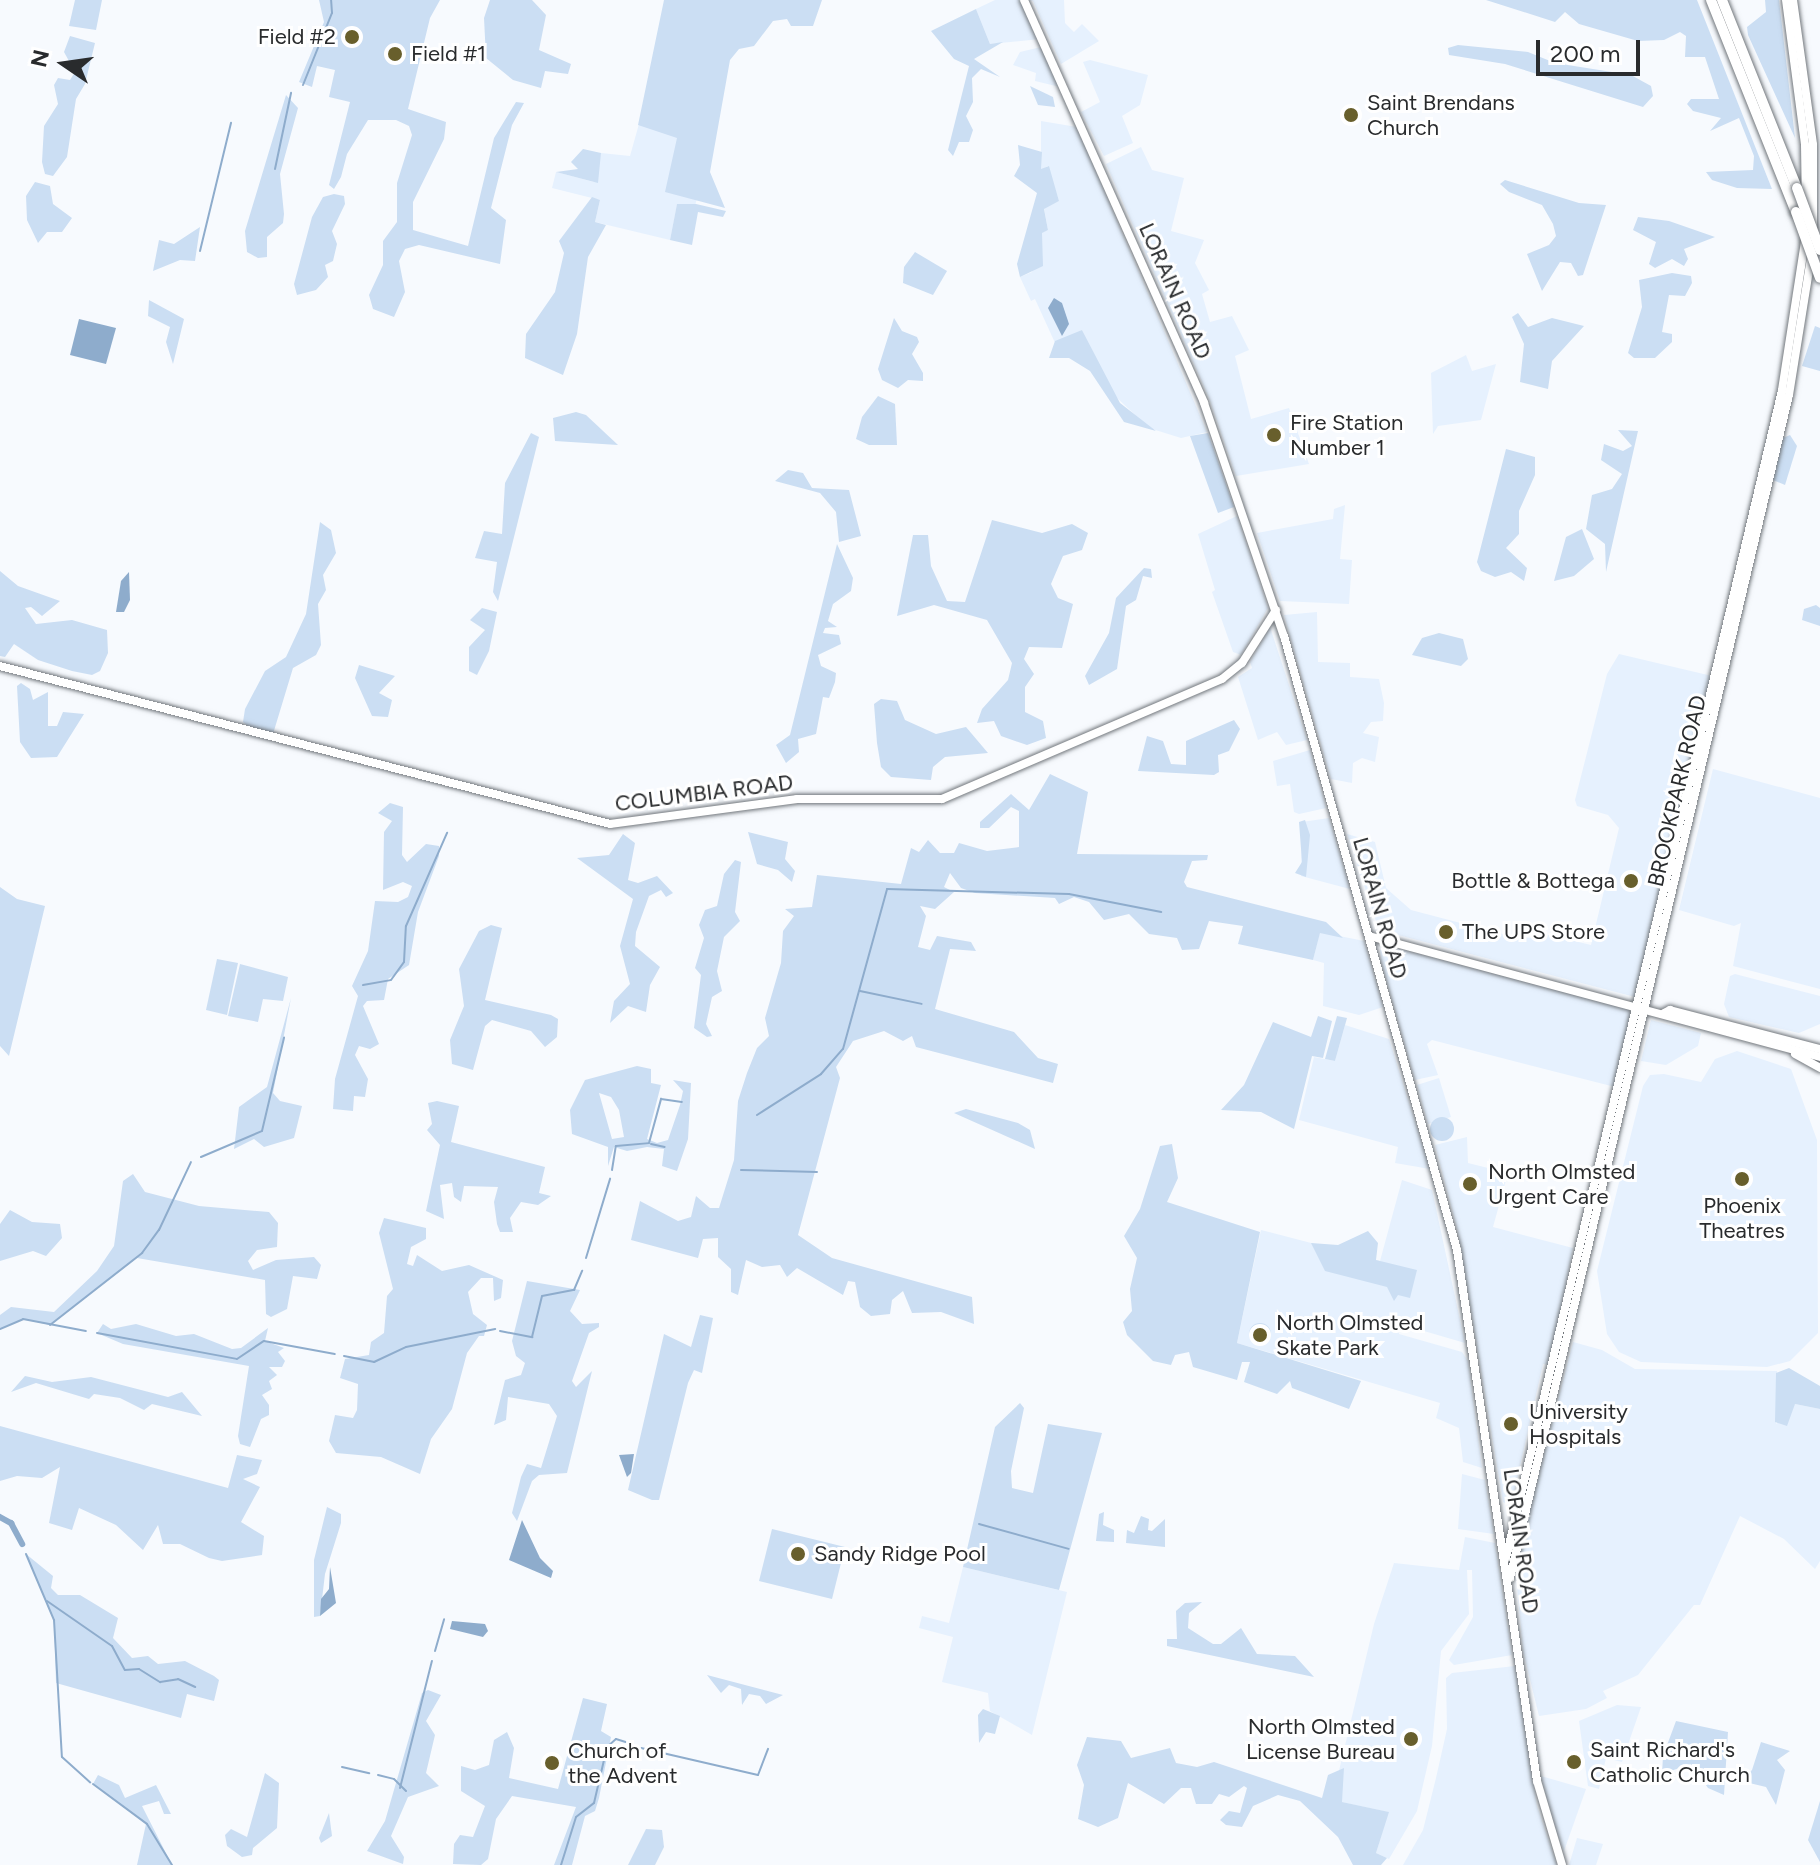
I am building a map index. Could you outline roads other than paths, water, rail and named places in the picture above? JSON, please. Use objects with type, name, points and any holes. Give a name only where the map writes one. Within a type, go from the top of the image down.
[{"type":"highway","points":[[1711,0],[1820,278]]},
{"type":"highway","points":[[1722,0],[1820,250]]},
{"type":"main road","name":"LORAIN ROAD","points":[[1024,0],[1204,403],[1276,610],[1457,1250],[1537,1781],[1562,1865]]},
{"type":"main road","name":"BROOKPARK ROAD","points":[[1505,1562],[1641,1007],[1800,294],[1806,161],[1786,0]]},
{"type":"main road","name":"BROOKPARK ROAD","points":[[1509,1583],[1806,305],[1813,145],[1793,0]]},
{"type":"main road","name":"COLUMBIA ROAD","points":[[0,666],[610,824],[797,799],[942,799],[1222,679],[1242,663],[1276,610]]},
{"type":"main road","points":[[1369,936],[1662,1012],[1820,1057]]},
{"type":"main road","points":[[1374,954],[1390,941]]},
{"type":"main road","points":[[1648,993],[1662,1012]]},
{"type":"main road","points":[[1638,1035],[1645,1020],[1670,1010],[1820,1049]]},
{"type":"main road","points":[[1788,1049],[1820,1068]]},
{"type":"main road","points":[[1496,1504],[1509,1512],[1518,1507]]},
{"type":"waterway","points":[[303,85],[332,13],[331,0]]},
{"type":"waterway","points":[[275,169],[291,93]]},
{"type":"waterway","points":[[200,251],[231,123]]},
{"type":"waterway","points":[[363,985],[391,980],[404,962],[406,926],[447,833]]},
{"type":"waterway","points":[[757,1115],[821,1074],[843,1049],[887,889],[1069,894],[1161,912]]},
{"type":"waterway","points":[[860,991],[922,1004]]},
{"type":"waterway","points":[[201,1157],[262,1131],[284,1038]]},
{"type":"waterway","points":[[612,1170],[616,1146],[649,1143],[661,1099],[682,1102]]},
{"type":"waterway","points":[[651,1144],[665,1147]]},
{"type":"waterway","points":[[50,1325],[142,1253],[159,1230],[191,1162]]},
{"type":"waterway","points":[[741,1170],[817,1172]]},
{"type":"waterway","points":[[586,1258],[610,1179]]},
{"type":"waterway","points":[[500,1331],[532,1337],[542,1296],[574,1290],[582,1271]]},
{"type":"waterway","points":[[0,1329],[23,1319],[86,1331]]},
{"type":"waterway","points":[[344,1356],[374,1362],[406,1347],[495,1329]]},
{"type":"waterway","points":[[97,1333],[237,1359],[264,1341],[335,1354]]},
{"type":"waterway","points":[[0,1517],[11,1523],[22,1544]]},
{"type":"waterway","points":[[979,1524],[1069,1549]]},
{"type":"waterway","points":[[26,1554],[54,1620],[62,1757],[90,1782]]},
{"type":"waterway","points":[[47,1601],[112,1646],[125,1670],[139,1669],[160,1682],[178,1679],[195,1687]]},
{"type":"waterway","points":[[435,1651],[444,1619]]},
{"type":"waterway","points":[[400,1788],[432,1661]]},
{"type":"waterway","points":[[561,1865],[576,1817],[594,1803],[607,1747],[616,1739],[626,1742]]},
{"type":"waterway","points":[[641,1748],[758,1775],[768,1749]]},
{"type":"waterway","points":[[342,1767],[369,1773]]},
{"type":"waterway","points":[[378,1775],[394,1779],[406,1791]]},
{"type":"waterway","points":[[93,1784],[147,1824],[172,1865]]},
{"type":"place","name":"Field #2","points":[[352,37]]},
{"type":"place","name":"Field #1","points":[[395,54]]},
{"type":"place","name":"Saint Brendans Church","points":[[1351,115]]},
{"type":"place","name":"Fire Station Number 1","points":[[1274,435]]},
{"type":"place","name":"Bottle & Bottega","points":[[1631,881]]},
{"type":"place","name":"The UPS Store","points":[[1446,932]]},
{"type":"place","name":"Phoenix Theatres","points":[[1742,1179]]},
{"type":"place","name":"North Olmsted Urgent Care","points":[[1470,1184]]},
{"type":"place","name":"North Olmsted Skate Park","points":[[1260,1335]]},
{"type":"place","name":"University Hospitals","points":[[1511,1424]]},
{"type":"place","name":"Sandy Ridge Pool","points":[[798,1554]]},
{"type":"place","name":"North Olmsted License Bureau","points":[[1411,1739]]},
{"type":"place","name":"Saint Richard's Catholic Church","points":[[1574,1762]]},
{"type":"place","name":"Church of the Advent","points":[[552,1763]]}]
